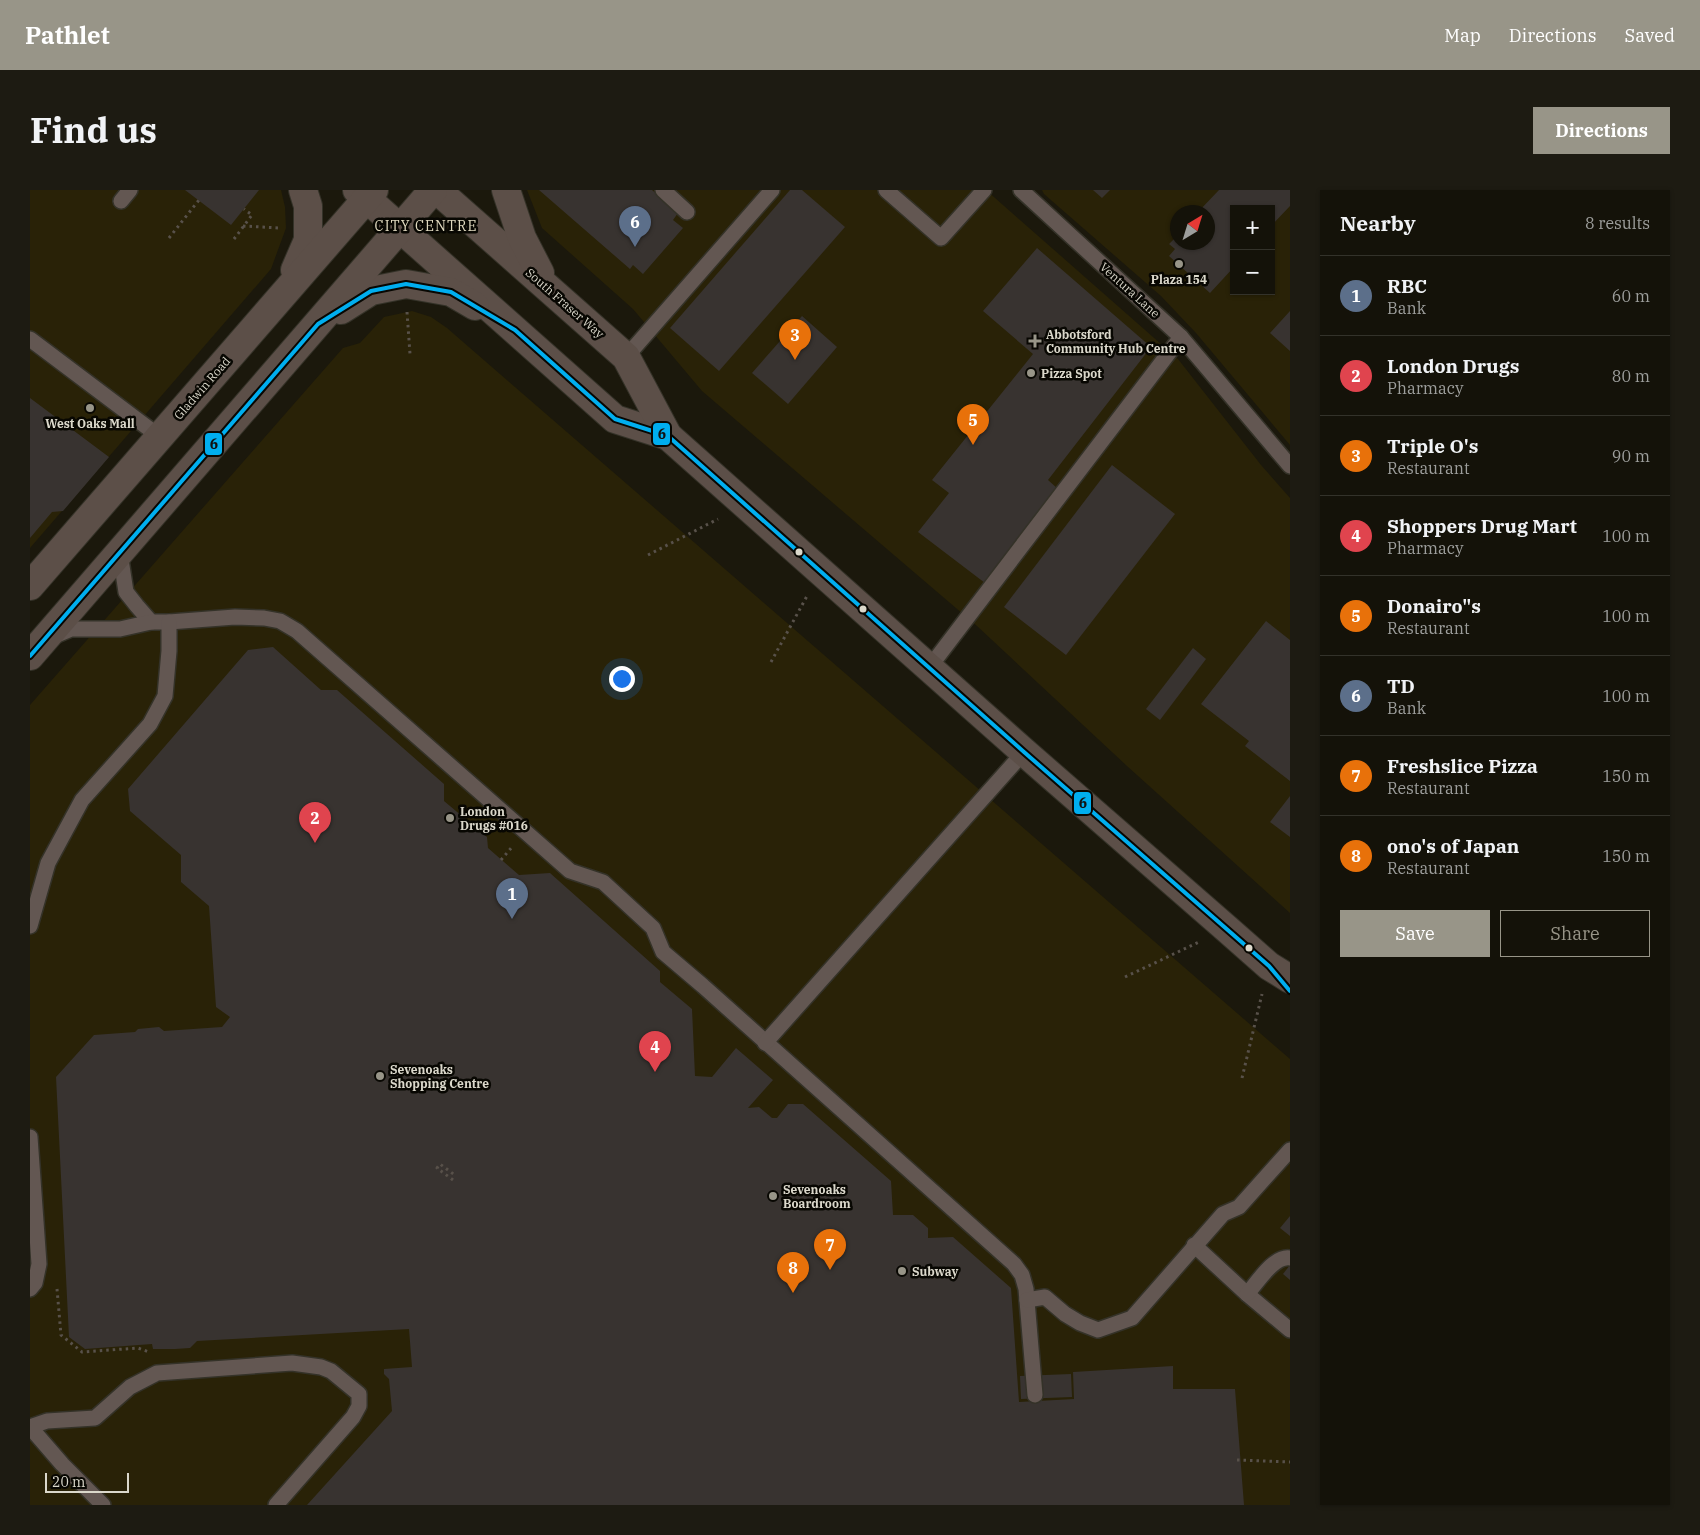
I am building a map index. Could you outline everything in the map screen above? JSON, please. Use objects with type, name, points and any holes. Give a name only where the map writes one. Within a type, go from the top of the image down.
[{"type":"main road","points":[[286,291],[308,240],[308,206],[303,190]]},
{"type":"main road","points":[[37,648],[435,190]]},
{"type":"main road","name":"South Fraser Way","points":[[435,190],[626,357],[668,436],[1024,752],[1280,973],[1290,991]]},
{"type":"main road","points":[[506,190],[522,238],[547,288]]},
{"type":"main road","name":"Gladwin Road","points":[[30,586],[286,291],[366,193]]},
{"type":"main road","name":"South Fraser Way","points":[[366,193],[400,228],[615,419],[668,436]]},
{"type":"main road","points":[[318,324],[371,291],[406,284],[451,292],[515,330]]},
{"type":"lane","points":[[663,190],[687,212]]},
{"type":"lane","points":[[626,357],[772,190]]},
{"type":"lane","points":[[886,190],[941,238],[984,190]]},
{"type":"lane","name":"Ventura Lane","points":[[1021,190],[1182,337],[1290,466]]},
{"type":"lane","points":[[929,668],[1182,337]]},
{"type":"lane","points":[[30,339],[160,437]]},
{"type":"lane","points":[[120,553],[126,592],[151,622]]},
{"type":"lane","points":[[37,648],[71,629],[120,629],[151,622],[235,617],[264,618],[280,621],[297,631],[570,872],[603,882],[652,928],[663,952],[1014,1264],[1022,1275],[1027,1300],[1035,1394]]},
{"type":"lane","points":[[30,926],[48,862],[82,800],[150,724],[166,696],[169,622]]},
{"type":"lane","points":[[765,1042],[1024,752]]},
{"type":"lane","points":[[30,1137],[39,1264],[35,1283],[30,1289]]},
{"type":"lane","points":[[1027,1300],[1045,1297],[1065,1314],[1080,1323],[1098,1330],[1132,1318],[1223,1214],[1239,1207],[1290,1150]]},
{"type":"lane","points":[[1194,1245],[1247,1294],[1290,1330]]},
{"type":"lane","points":[[1247,1294],[1274,1262],[1285,1257],[1290,1258]]},
{"type":"lane","points":[[104,1505],[62,1464],[30,1427],[47,1421],[94,1418],[130,1388],[157,1373],[292,1363],[321,1367],[331,1371],[359,1394],[359,1406],[353,1417],[276,1505]]},
{"type":"path","points":[[169,238],[199,200]]},
{"type":"path","points":[[234,238],[252,215],[244,209]]},
{"type":"path","points":[[243,226],[286,228]]},
{"type":"path","points":[[406,310],[410,354]]},
{"type":"path","points":[[648,555],[745,505]]},
{"type":"path","points":[[771,662],[820,572]]},
{"type":"path","points":[[1126,977],[1227,929]]},
{"type":"path","points":[[1242,1078],[1280,973]]},
{"type":"path","points":[[453,1180],[437,1168],[440,1164],[456,1176]]},
{"type":"path","points":[[61,1336],[82,1352],[138,1348],[151,1353]]},
{"type":"path","points":[[1237,1460],[1290,1462]]},
{"type":"shaded area","name":"West Oaks Mall","points":[[30,190],[281,190],[285,207],[286,228],[271,269],[30,548]]},
{"type":"shaded area","points":[[527,190],[986,190],[1178,359],[1261,465],[1290,498],[1290,913],[1127,766],[977,626],[702,391],[633,309],[542,228]]},
{"type":"shaded area","name":"Plaza 154","points":[[1042,190],[1290,190],[1290,445],[1196,333],[1161,296],[1044,194]]},
{"type":"shaded area","name":"Sevenoaks Shopping Centre","points":[[412,311],[431,317],[447,328],[1290,1059],[1290,1505],[30,1505],[30,705],[343,348],[360,343],[384,317]]},
{"type":"building","points":[[185,190],[259,190],[231,225]]},
{"type":"building","points":[[539,190],[652,190],[678,213],[673,220],[683,228],[643,274],[633,265],[630,269]]},
{"type":"building","points":[[790,190],[802,190],[845,227],[719,371],[670,328]]},
{"type":"building","points":[[1093,190],[1110,190],[1102,198]]},
{"type":"building","points":[[1219,190],[1290,190],[1290,206],[1275,222],[1275,205],[1230,205],[1230,271],[1210,293],[1169,256],[1174,250],[1215,250],[1215,205],[1205,205]]},
{"type":"building","points":[[1037,248],[1151,347],[1048,480],[1058,489],[985,583],[918,532],[949,493],[932,480],[1033,354],[983,311]]},
{"type":"building","points":[[1290,311],[1290,351],[1270,333]]},
{"type":"building","points":[[802,316],[837,347],[788,404],[752,373]]},
{"type":"building","points":[[30,398],[109,457],[63,511],[52,512],[30,538]]},
{"type":"building","points":[[1112,465],[1175,514],[1066,655],[1004,607]]},
{"type":"building","points":[[1266,621],[1290,640],[1290,781],[1245,746],[1249,741],[1201,704]]},
{"type":"building","name":"Sevenoaks Shopping Centre","points":[[273,647],[321,690],[337,690],[444,784],[444,801],[487,837],[488,848],[519,875],[550,873],[660,971],[660,982],[692,1009],[695,1076],[712,1077],[736,1048],[773,1080],[748,1108],[759,1107],[772,1118],[777,1118],[788,1104],[803,1104],[891,1181],[893,1215],[913,1215],[928,1228],[928,1238],[953,1237],[1011,1288],[1019,1402],[1074,1399],[1073,1372],[1173,1366],[1173,1389],[1235,1389],[1244,1505],[307,1505],[392,1411],[389,1379],[384,1374],[384,1369],[412,1367],[409,1329],[197,1341],[190,1348],[175,1349],[153,1349],[152,1344],[85,1349],[69,1337],[56,1077],[94,1035],[135,1032],[138,1029],[159,1027],[164,1031],[222,1027],[230,1017],[216,1007],[209,906],[181,882],[181,855],[130,811],[128,789],[248,650]]},
{"type":"building","points":[[1193,648],[1206,659],[1160,720],[1146,709]]},
{"type":"building","points":[[1290,796],[1290,837],[1270,822]]},
{"type":"building","points":[[1290,1216],[1290,1236],[1280,1228]]},
{"type":"building","points":[[1290,1265],[1290,1280],[1283,1274]]},
{"type":"building","points":[[1071,1374],[1072,1397],[1021,1399],[1020,1376]]},
{"type":"transit line","name":"6","points":[[30,656],[318,324],[371,291],[406,284],[451,292],[515,330],[615,419],[668,436],[1024,752],[1269,966],[1290,991]]},
{"type":"place","name":"TD","points":[[635,247]]},
{"type":"place","name":"Plaza 154","points":[[1179,264]]},
{"type":"place","name":"Abbotsford Community Hub Centre","points":[[1035,341]]},
{"type":"place","name":"Triple O's","points":[[795,360]]},
{"type":"place","name":"Pizza Spot","points":[[1031,373]]},
{"type":"place","name":"West Oaks Mall","points":[[90,408]]},
{"type":"place","name":"Donairo\"s","points":[[973,445]]},
{"type":"place","name":"London Drugs #016","points":[[450,818]]},
{"type":"place","name":"London Drugs","points":[[315,843]]},
{"type":"place","name":"RBC","points":[[512,919]]},
{"type":"place","name":"Shoppers Drug Mart","points":[[655,1072]]},
{"type":"place","name":"Sevenoaks Shopping Centre","points":[[380,1076]]},
{"type":"place","name":"Sevenoaks Boardroom","points":[[773,1196]]},
{"type":"place","name":"Freshslice Pizza","points":[[830,1270]]},
{"type":"place","name":"Subway","points":[[902,1271]]},
{"type":"place","name":"ono's of Japan","points":[[793,1293]]},
{"type":"district","name":"CITY CENTRE","points":[[426,226]]}]
